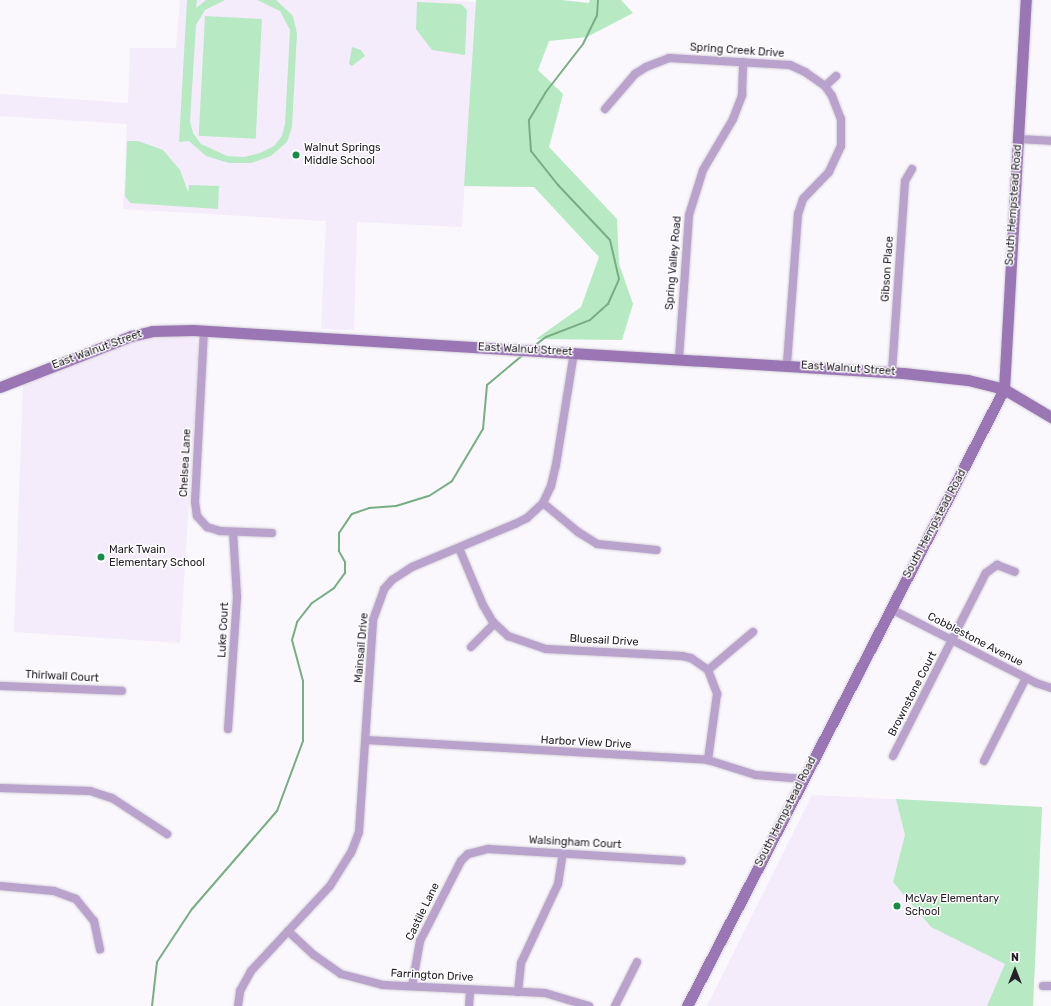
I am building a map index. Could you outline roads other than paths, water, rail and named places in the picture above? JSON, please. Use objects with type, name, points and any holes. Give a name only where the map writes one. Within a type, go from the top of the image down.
[{"type":"street","name":"South Hempstead Road","points":[[687,1006],[1004,389],[1026,0]]},
{"type":"street","name":"Spring Creek Drive","points":[[605,109],[635,74],[658,62],[682,58],[790,65],[805,72],[824,86],[832,96],[841,120],[840,146],[829,172],[803,200],[798,214],[787,365]]},
{"type":"street","name":"Spring Valley Road","points":[[678,358],[689,215],[703,170],[733,119],[742,95],[743,62]]},
{"type":"street","points":[[824,86],[836,76]]},
{"type":"street","points":[[1018,139],[1051,141]]},
{"type":"street","name":"Gibson Place","points":[[892,372],[905,182],[912,169]]},
{"type":"street","name":"East Walnut Street","points":[[0,387],[142,333],[167,330],[204,330],[678,358],[892,372],[954,378],[1004,389],[1051,417]]},
{"type":"street","name":"Chelsea Lane","points":[[204,330],[195,502],[197,516],[207,527],[233,532],[272,534]]},
{"type":"street","name":"Mainsail Drive","points":[[238,1006],[240,991],[251,971],[330,886],[351,854],[360,832],[373,620],[379,600],[392,580],[412,567],[521,521],[543,503],[551,486],[556,465],[574,352]]},
{"type":"street","points":[[543,503],[578,532],[597,544],[658,550]]},
{"type":"street","name":"Luke Court","points":[[228,729],[237,597],[233,532]]},
{"type":"street","name":"Bluesail Drive","points":[[459,548],[474,586],[494,624],[508,636],[546,649],[682,656],[691,658],[708,670]]},
{"type":"street","name":"Brownstone Court","points":[[893,756],[989,570],[1000,565],[1015,572]]},
{"type":"street","name":"Cobblestone Avenue","points":[[891,609],[952,642],[1026,678],[1051,688]]},
{"type":"street","points":[[471,647],[494,624]]},
{"type":"street","points":[[708,760],[717,694],[708,670],[753,632]]},
{"type":"street","points":[[984,761],[1026,678]]},
{"type":"street","name":"Thirlwall Court","points":[[0,686],[122,691]]},
{"type":"street","name":"Harbor View Drive","points":[[366,740],[708,760],[756,775],[803,779]]},
{"type":"street","points":[[0,788],[90,791],[112,798],[168,834]]},
{"type":"street","name":"Walsingham Court","points":[[468,854],[488,849],[682,861]]},
{"type":"street","points":[[518,992],[521,963],[558,884],[563,853]]},
{"type":"street","name":"Castile Lane","points":[[412,986],[420,941],[461,861],[468,854]]},
{"type":"street","points":[[0,886],[54,891],[76,899],[94,921],[100,949]]},
{"type":"street","name":"Farrington Drive","points":[[288,931],[314,955],[341,974],[383,985],[552,994],[589,1006]]},
{"type":"street","points":[[615,1006],[637,962]]},
{"type":"street","points":[[469,1006],[470,990]]},
{"type":"waterway","points":[[534,346],[546,337],[590,320],[608,304],[619,279],[610,240],[558,185],[531,151],[529,120],[545,93],[583,44],[597,15],[598,0]]},
{"type":"waterway","points":[[152,1006],[157,962],[192,909],[277,811],[303,741],[303,681],[292,640],[297,622],[312,603],[334,588],[345,573],[345,562],[339,551],[339,533],[352,514],[369,508],[396,506],[429,496],[452,481],[483,429],[487,385],[524,354]]},
{"type":"place","name":"Walnut Springs Middle School","points":[[296,155]]},
{"type":"place","name":"Mark Twain Elementary School","points":[[101,557]]},
{"type":"place","name":"McVay Elementary School","points":[[897,906]]}]
